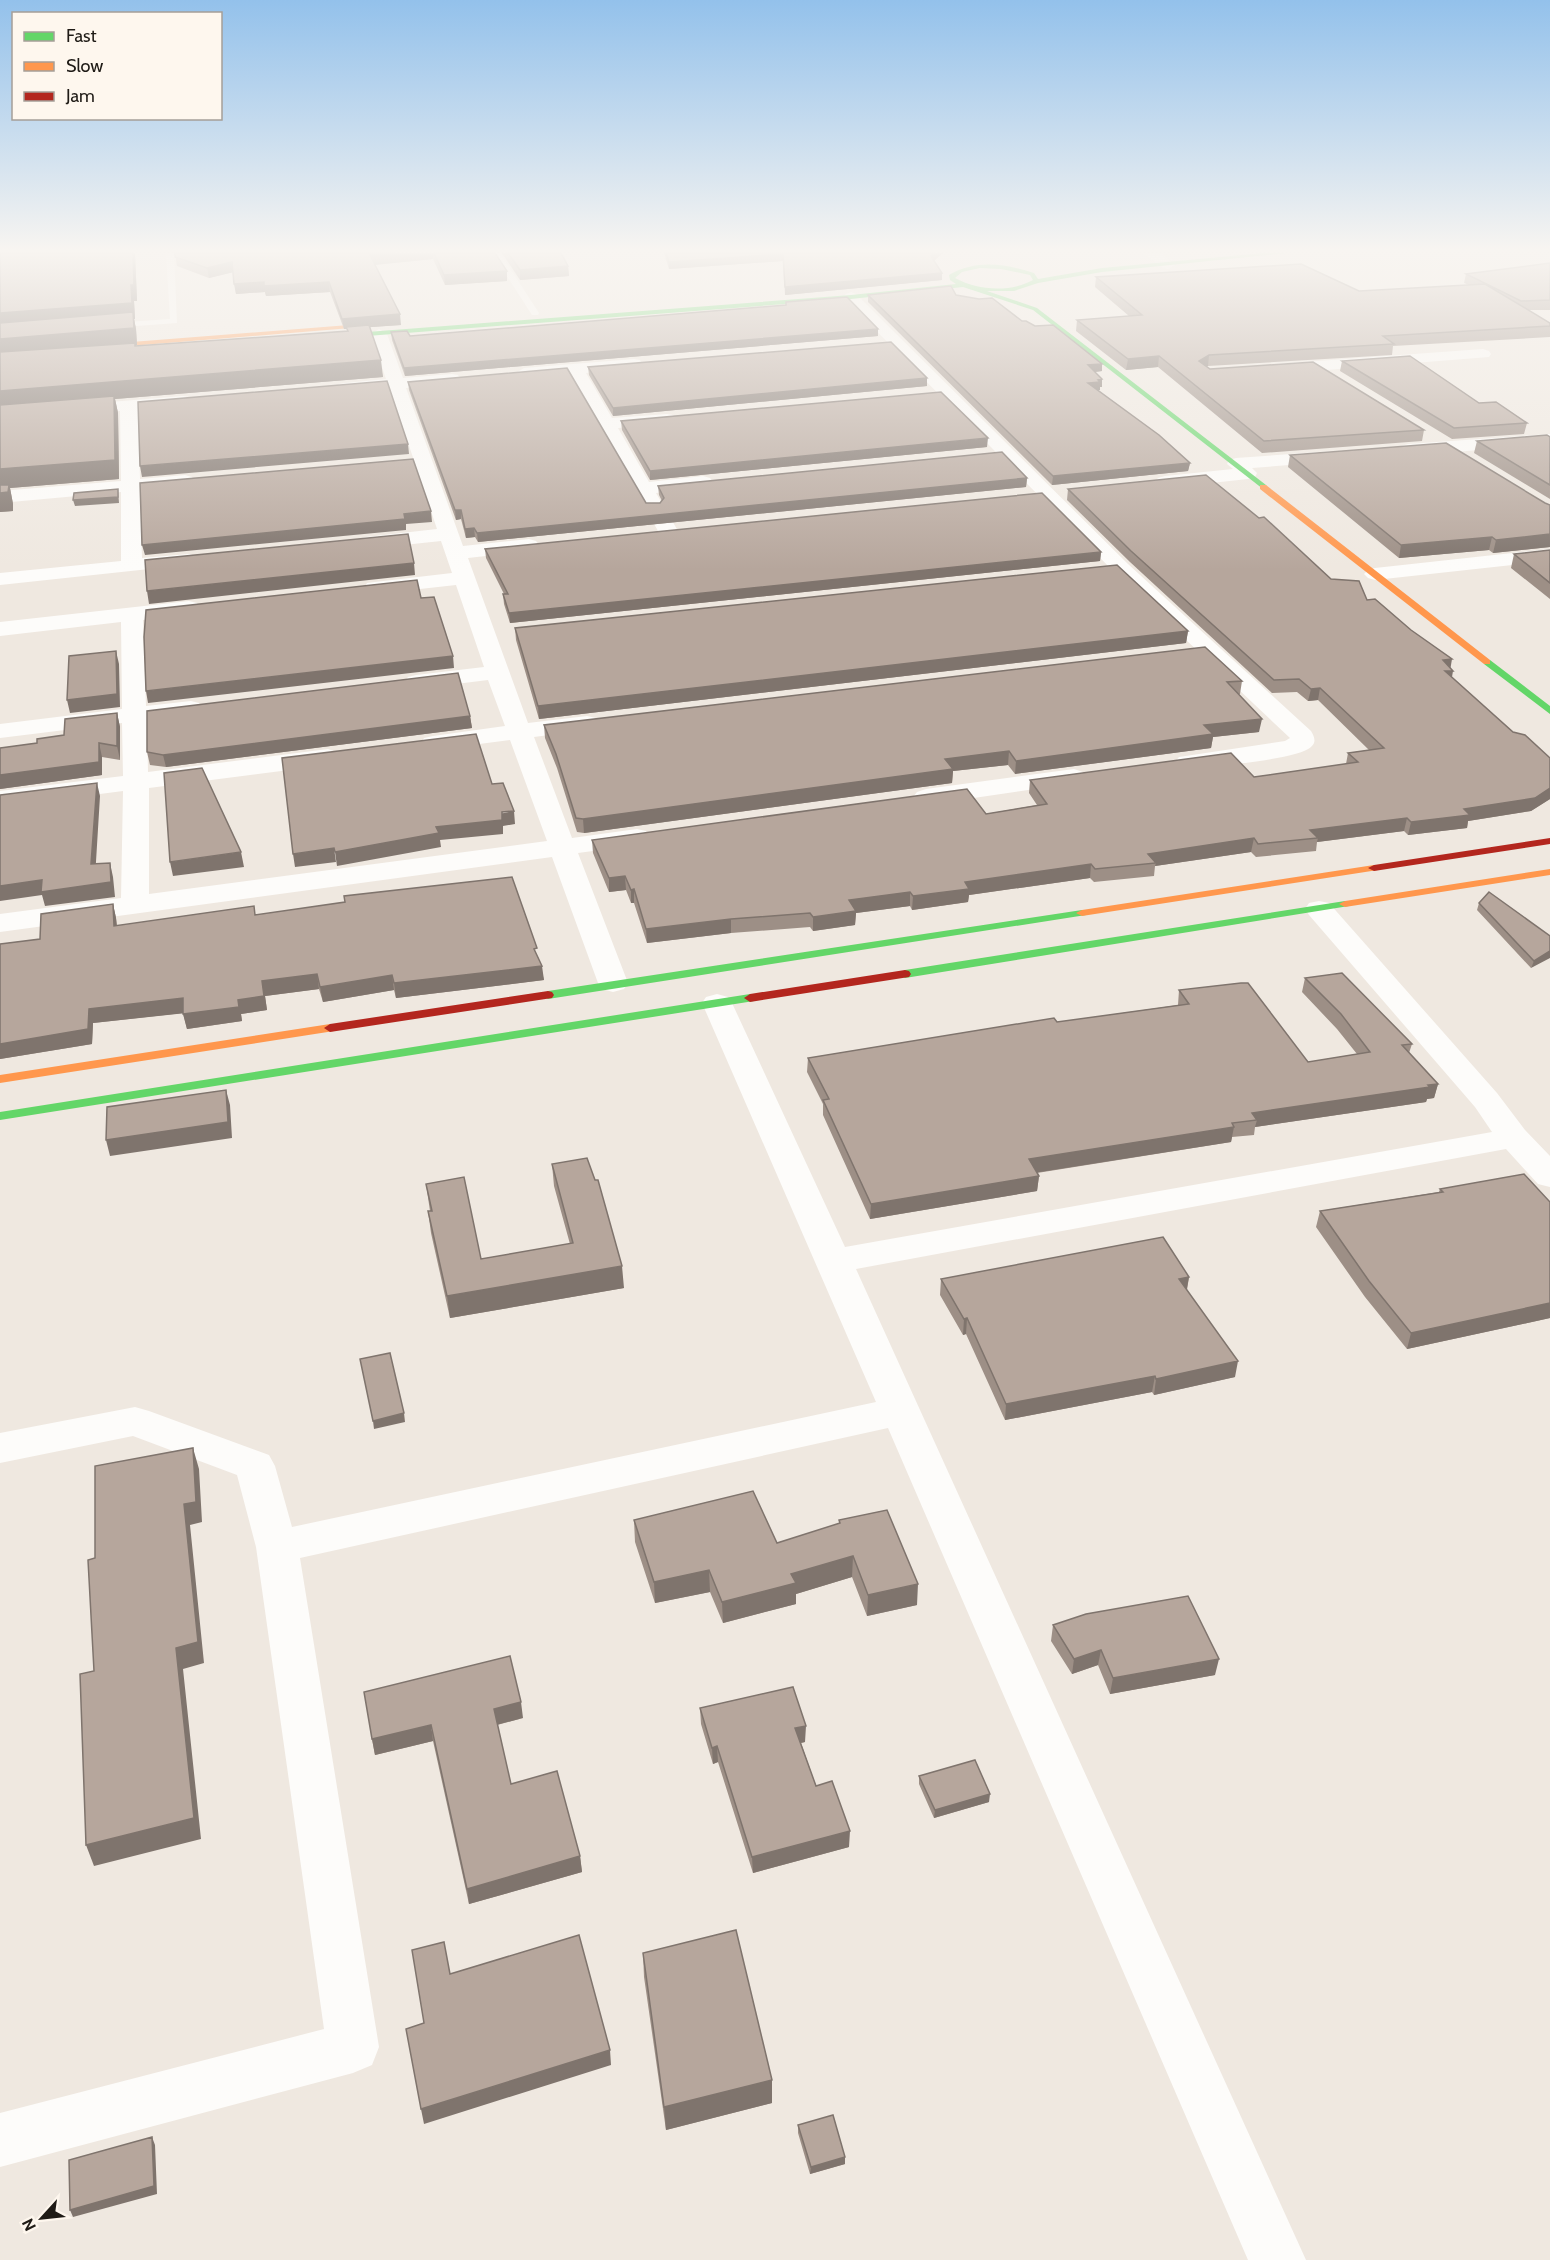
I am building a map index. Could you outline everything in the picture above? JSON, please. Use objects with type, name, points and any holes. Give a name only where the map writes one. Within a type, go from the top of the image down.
[{"type":"street","points":[[387,358],[560,847],[613,983]]},
{"type":"street","points":[[899,358],[995,454],[1047,494],[1109,569],[1195,651],[1302,736],[1302,742],[1291,748],[1162,765]]},
{"type":"street","points":[[1099,358],[1550,711]]},
{"type":"street","points":[[1262,370],[1421,358]]},
{"type":"street","points":[[508,375],[646,363]]},
{"type":"street","points":[[1316,366],[1346,385]]},
{"type":"street","points":[[575,369],[668,531]]},
{"type":"street","points":[[325,389],[474,377]]},
{"type":"street","points":[[0,416],[198,400]]},
{"type":"street","points":[[129,405],[132,566]]},
{"type":"street","points":[[606,424],[688,417]]},
{"type":"street","points":[[1417,429],[1476,464]]},
{"type":"street","points":[[1389,452],[1550,439]]},
{"type":"street","points":[[1142,484],[1354,455]]},
{"type":"street","points":[[400,463],[423,461]]},
{"type":"street","points":[[0,497],[201,480]]},
{"type":"street","points":[[643,488],[725,480]]},
{"type":"street","points":[[644,534],[692,529]]},
{"type":"street","points":[[342,545],[550,543]]},
{"type":"street","points":[[1375,574],[1550,555]]},
{"type":"street","points":[[0,579],[214,558]]},
{"type":"street","points":[[357,590],[464,578]]},
{"type":"street","points":[[0,629],[215,605]]},
{"type":"street","points":[[132,614],[136,783],[135,905]]},
{"type":"street","points":[[484,635],[508,633]]},
{"type":"street","points":[[391,684],[497,672]]},
{"type":"street","points":[[0,731],[215,705]]},
{"type":"street","points":[[414,745],[614,720]]},
{"type":"street","points":[[0,799],[356,753]]},
{"type":"street","points":[[902,801],[1091,775]]},
{"type":"street","points":[[0,924],[655,834]]},
{"type":"street","points":[[0,1079],[613,983],[1550,841]]},
{"type":"street","points":[[0,1116],[1550,872]]},
{"type":"street","points":[[1319,909],[1486,1100],[1513,1137],[1550,1176]]},
{"type":"street","points":[[717,1003],[834,1261],[1277,2260]]},
{"type":"street","points":[[834,1261],[1474,1146],[1513,1137]]},
{"type":"street","points":[[277,1547],[900,1411]]},
{"type":"street","points":[[0,1448],[135,1421],[255,1466],[277,1547],[353,2046],[0,2140]]},
{"type":"building","points":[[0,358],[381,360],[0,391]]},
{"type":"building","points":[[401,358],[520,358],[404,368]]},
{"type":"building","points":[[691,358],[907,358],[927,378],[613,408],[588,367]]},
{"type":"building","points":[[933,358],[1095,358],[1102,364],[1088,365],[1102,379],[1098,380],[1100,382],[1088,383],[1159,435],[1190,463],[1053,476]]},
{"type":"building","points":[[1162,358],[1203,358],[1199,361],[1210,369],[1313,362],[1424,430],[1264,441]]},
{"type":"building","points":[[1414,358],[1479,403],[1496,402],[1527,423],[1454,428],[1342,361]]},
{"type":"building","points":[[567,368],[646,503],[660,503],[664,498],[658,486],[1002,452],[1027,478],[477,533],[474,528],[465,529],[461,510],[455,510],[408,382]]},
{"type":"building","points":[[387,381],[408,444],[140,466],[138,402]]},
{"type":"building","points":[[941,392],[988,438],[650,471],[621,421]]},
{"type":"building","points":[[114,396],[115,460],[0,469],[0,405]]},
{"type":"building","points":[[1547,435],[1550,437],[1550,485],[1477,441]]},
{"type":"building","points":[[1446,443],[1550,505],[1550,534],[1496,540],[1492,537],[1401,545],[1290,455]]},
{"type":"building","points":[[413,459],[431,511],[404,514],[405,519],[142,545],[140,483]]},
{"type":"building","points":[[1206,475],[1259,518],[1264,517],[1331,579],[1359,581],[1367,600],[1375,599],[1411,630],[1452,659],[1443,660],[1453,671],[1445,671],[1513,732],[1525,735],[1550,758],[1550,788],[1535,798],[1464,809],[1470,815],[1411,822],[1407,818],[1310,830],[1318,838],[1258,844],[1254,838],[1148,854],[1156,863],[1095,869],[1091,864],[965,882],[969,889],[913,896],[910,892],[849,900],[856,911],[813,917],[810,913],[731,919],[646,929],[634,889],[631,890],[625,876],[609,878],[592,840],[967,789],[986,814],[1047,804],[1030,780],[1231,753],[1254,777],[1358,762],[1348,753],[1384,748],[1320,688],[1311,689],[1299,679],[1274,680],[1131,551],[1068,489]]},
{"type":"building","points":[[0,485],[9,485],[8,492],[0,493]]},
{"type":"building","points":[[118,489],[118,497],[73,500],[74,493]]},
{"type":"building","points":[[1042,493],[1101,552],[509,613],[503,594],[508,594],[485,549]]},
{"type":"building","points":[[408,534],[414,563],[147,591],[145,560]]},
{"type":"building","points":[[1550,550],[1550,583],[1514,554]]},
{"type":"building","points":[[1117,565],[1188,631],[538,706],[515,628]]},
{"type":"building","points":[[417,580],[421,598],[434,597],[453,656],[146,691],[144,637],[146,610]]},
{"type":"building","points":[[1205,647],[1242,681],[1227,682],[1262,719],[1204,725],[1213,734],[1016,761],[1009,751],[945,759],[953,769],[583,819],[576,818],[556,754],[544,725]]},
{"type":"building","points":[[116,651],[117,694],[67,700],[69,656]]},
{"type":"building","points":[[458,673],[470,716],[163,755],[147,752],[147,711]]},
{"type":"building","points":[[117,713],[117,746],[99,743],[99,762],[0,775],[0,748],[37,743],[37,739],[64,735],[65,719]]},
{"type":"building","points":[[476,734],[492,784],[503,783],[514,811],[502,812],[502,820],[436,827],[439,833],[335,852],[334,848],[293,854],[282,758]]},
{"type":"building","points":[[202,768],[241,852],[170,862],[164,773]]},
{"type":"building","points":[[97,783],[91,864],[110,863],[111,882],[41,892],[42,880],[0,886],[0,795]]},
{"type":"building","points":[[512,877],[537,948],[534,949],[542,966],[394,983],[392,975],[320,987],[317,974],[262,981],[264,996],[238,1000],[239,1007],[183,1014],[183,998],[89,1009],[88,1029],[0,1044],[0,944],[40,939],[41,914],[113,904],[114,926],[254,906],[255,915],[345,902],[344,896]]},
{"type":"building","points":[[1489,892],[1550,936],[1550,951],[1534,961],[1479,903]]},
{"type":"building","points":[[1342,973],[1412,1044],[1402,1045],[1438,1084],[1252,1113],[1257,1120],[1232,1123],[1234,1127],[1029,1159],[1039,1176],[871,1204],[823,1100],[829,1099],[808,1058],[1054,1018],[1057,1022],[1189,1004],[1179,990],[1241,983],[1248,983],[1308,1062],[1370,1052],[1341,1014],[1305,978]]},
{"type":"building","points":[[226,1090],[228,1122],[106,1140],[107,1107]]},
{"type":"building","points":[[587,1158],[595,1180],[598,1180],[622,1266],[447,1296],[428,1211],[432,1211],[426,1184],[464,1177],[481,1259],[573,1243],[552,1164]]},
{"type":"building","points":[[1524,1174],[1550,1202],[1550,1303],[1411,1333],[1369,1281],[1320,1211],[1443,1192],[1440,1189]]},
{"type":"building","points":[[1163,1237],[1189,1277],[1179,1279],[1238,1361],[1156,1379],[1155,1376],[1006,1404],[967,1318],[964,1319],[941,1279]]},
{"type":"building","points":[[390,1353],[404,1413],[373,1421],[360,1359]]},
{"type":"building","points":[[193,1448],[196,1502],[184,1504],[198,1642],[176,1648],[194,1818],[86,1845],[80,1674],[94,1671],[88,1560],[95,1558],[95,1466]]},
{"type":"building","points":[[753,1491],[777,1543],[840,1523],[839,1520],[887,1510],[918,1584],[868,1595],[853,1556],[791,1574],[796,1583],[722,1602],[709,1570],[654,1582],[634,1520]]},
{"type":"building","points":[[1188,1596],[1219,1659],[1113,1678],[1101,1650],[1074,1659],[1053,1625],[1086,1614]]},
{"type":"building","points":[[510,1656],[521,1702],[494,1709],[511,1784],[557,1771],[580,1856],[467,1889],[431,1725],[372,1739],[364,1692]]},
{"type":"building","points":[[793,1687],[806,1726],[795,1728],[816,1786],[832,1781],[850,1831],[752,1857],[717,1746],[712,1748],[700,1708]]},
{"type":"building","points":[[975,1760],[990,1794],[935,1810],[919,1776]]},
{"type":"building","points":[[736,1930],[772,2080],[664,2107],[643,1953]]},
{"type":"building","points":[[579,1935],[610,2050],[421,2109],[406,2029],[424,2023],[412,1950],[444,1942],[450,1974]]},
{"type":"building","points":[[833,2115],[845,2157],[811,2167],[798,2125]]},
{"type":"building","points":[[152,2137],[154,2186],[70,2210],[69,2160]]},
{"type":"traffic: fast","points":[[1098,358],[1263,487]]},
{"type":"traffic: fast","points":[[1487,662],[1550,711]]},
{"type":"traffic: fast","points":[[905,974],[1345,904]]},
{"type":"traffic: fast","points":[[548,995],[1082,913]]},
{"type":"traffic: fast","points":[[0,1116],[750,998]]},
{"type":"traffic: slow","points":[[1263,487],[1487,662]]},
{"type":"traffic: slow","points":[[1082,913],[1374,868]]},
{"type":"traffic: slow","points":[[1345,904],[1550,872]]},
{"type":"traffic: slow","points":[[0,1079],[330,1028]]},
{"type":"traffic: jam","points":[[1374,868],[1550,841]]},
{"type":"traffic: jam","points":[[750,998],[905,974]]},
{"type":"traffic: jam","points":[[330,1028],[548,995]]}]
